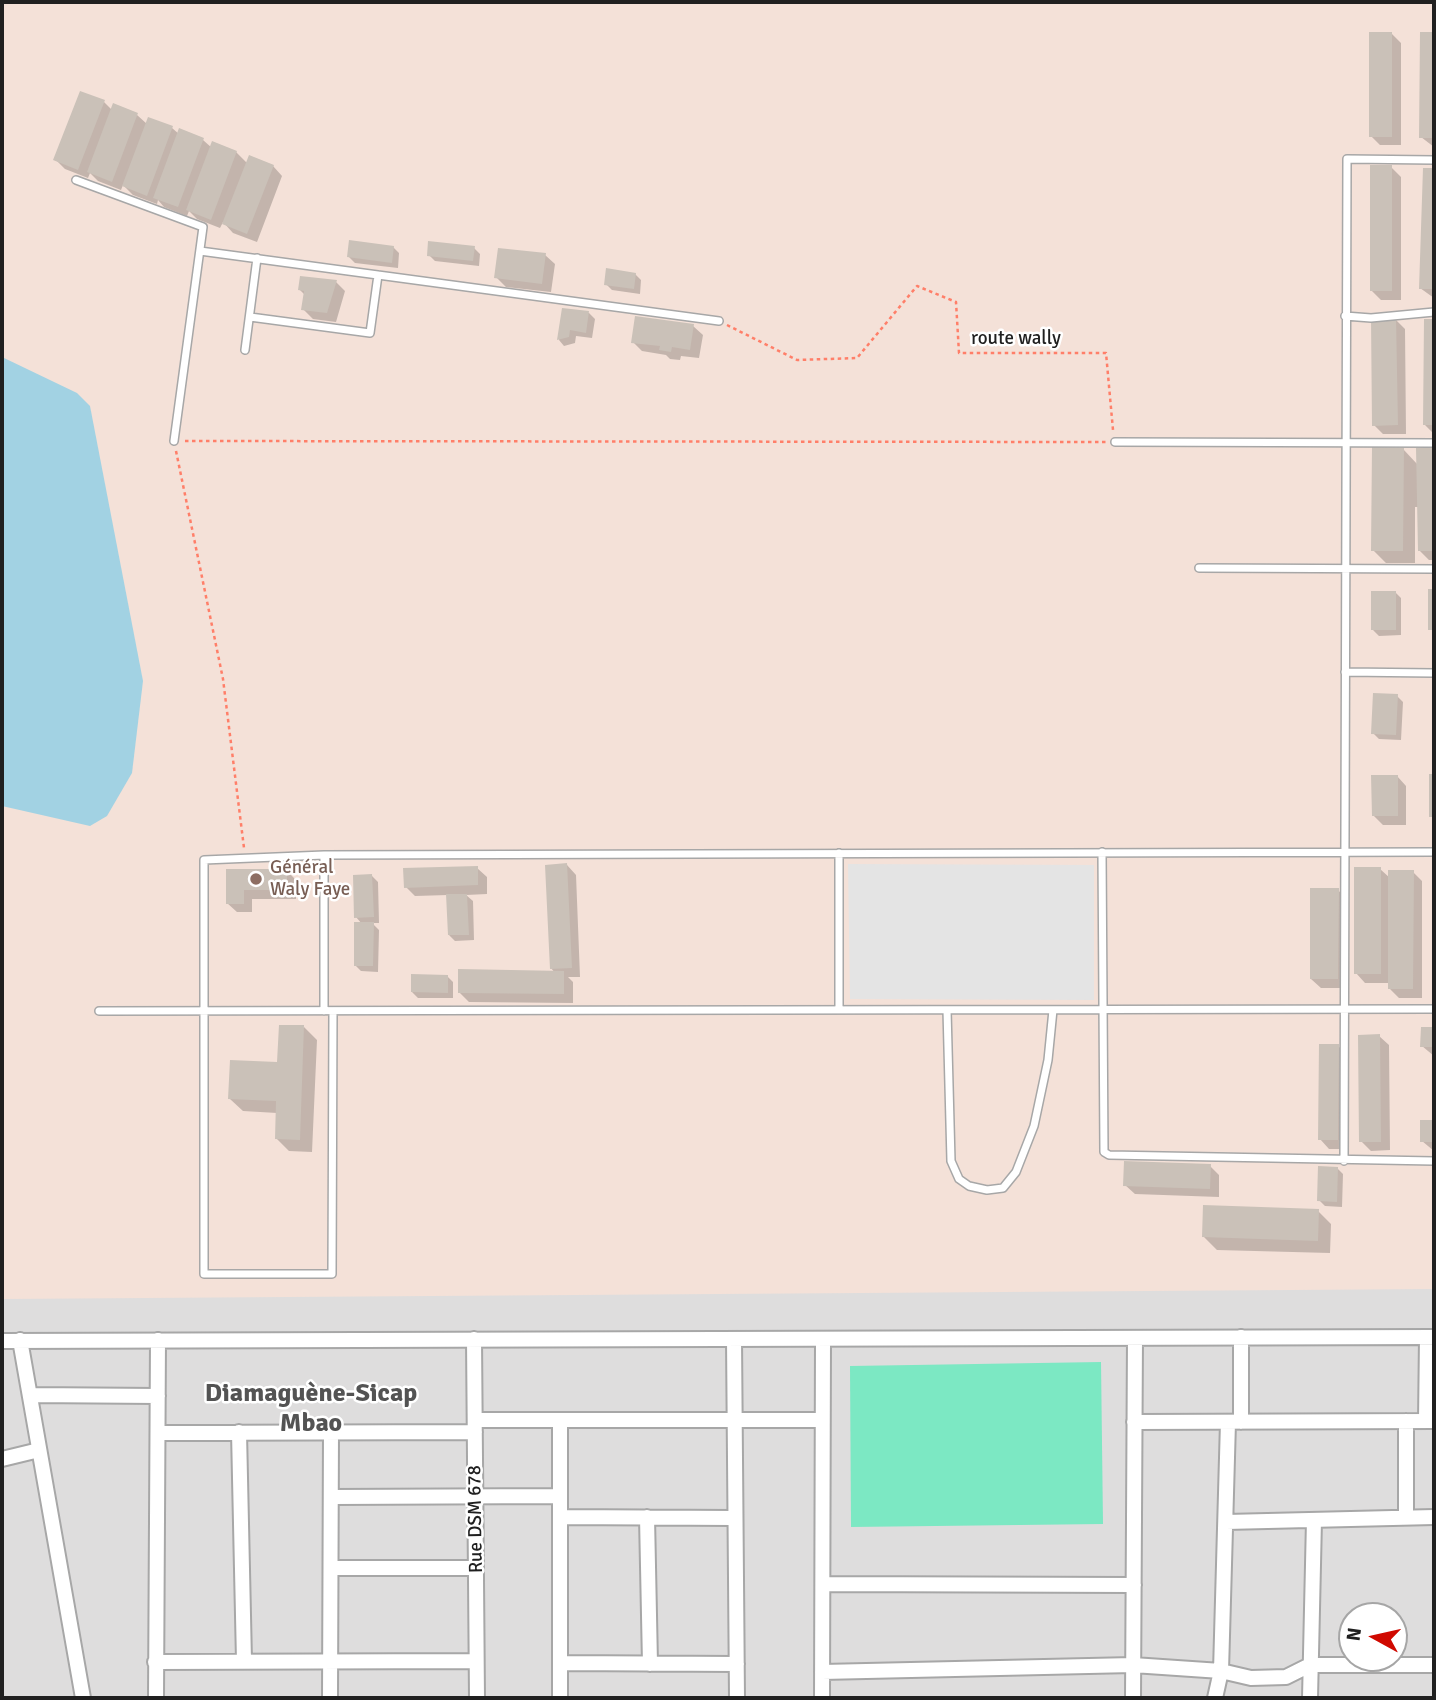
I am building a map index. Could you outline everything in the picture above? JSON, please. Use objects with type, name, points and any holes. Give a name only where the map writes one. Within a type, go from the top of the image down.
[{"type":"street","points":[[1215,1698],[1221,1671],[1226,1522],[1241,1337]]},
{"type":"street","points":[[2,1340],[1431,1337],[1430,1421],[1134,1422]]},
{"type":"street","points":[[1133,1698],[1135,1338]]},
{"type":"street","name":"Rue DSM 678","points":[[474,1339],[477,1698]]},
{"type":"street","points":[[734,1339],[733,1518],[737,1698]]},
{"type":"street","points":[[822,1698],[823,1339]]},
{"type":"street","points":[[20,1340],[83,1698]]},
{"type":"street","points":[[156,1698],[158,1340]]},
{"type":"street","points":[[30,1395],[158,1396]]},
{"type":"street","points":[[158,1433],[331,1432],[560,1420],[822,1420]]},
{"type":"street","points":[[560,1420],[560,1698]]},
{"type":"street","points":[[1406,1421],[1406,1517]]},
{"type":"street","points":[[239,1432],[244,1661]]},
{"type":"street","points":[[330,1698],[331,1432]]},
{"type":"street","points":[[2,1459],[39,1450]]},
{"type":"street","points":[[332,1497],[560,1496]]},
{"type":"street","points":[[560,1517],[733,1518]]},
{"type":"street","points":[[647,1517],[650,1664]]},
{"type":"street","points":[[1226,1522],[1434,1517]]},
{"type":"street","points":[[1310,1698],[1314,1520]]},
{"type":"street","points":[[332,1568],[476,1568]]},
{"type":"street","points":[[823,1584],[1134,1586]]},
{"type":"street","points":[[155,1661],[477,1661]]},
{"type":"street","points":[[560,1663],[737,1664]]},
{"type":"street","points":[[822,1672],[1133,1665],[1221,1671],[1251,1678],[1286,1676],[1310,1665],[1434,1665]]},
{"type":"lane","points":[[1345,1161],[1347,159],[1434,160]]},
{"type":"lane","points":[[76,180],[203,227],[174,441]]},
{"type":"lane","points":[[200,251],[719,321]]},
{"type":"lane","points":[[245,350],[257,258]]},
{"type":"lane","points":[[250,317],[370,333],[378,275]]},
{"type":"lane","points":[[1345,316],[1371,318],[1434,312]]},
{"type":"lane","points":[[1115,442],[1434,443]]},
{"type":"lane","points":[[1199,568],[1434,569]]},
{"type":"lane","points":[[1345,672],[1434,673]]},
{"type":"lane","points":[[1102,852],[1106,1154],[1434,1161]]},
{"type":"lane","points":[[324,855],[332,1274],[204,1274],[204,860],[324,855],[1434,852]]},
{"type":"lane","points":[[839,853],[839,1010]]},
{"type":"lane","points":[[99,1011],[1434,1009]]},
{"type":"lane","points":[[947,1010],[951,1161],[959,1179],[969,1186],[987,1190],[1003,1188],[1016,1172],[1034,1126],[1048,1060],[1053,1010]]},
{"type":"path","name":"route wally","points":[[719,321],[797,360],[857,358],[918,286],[956,302],[959,353],[1106,353],[1115,442]]},
{"type":"path","points":[[246,858],[223,679],[174,441],[1115,442]]},
{"type":"shaded area","points":[[2,2],[1434,2],[1434,1698],[2,1698]]},
{"type":"shaded area","points":[[2,2],[1434,2],[1434,1289],[2,1299]]},
{"type":"shaded area","points":[[848,864],[1094,865],[1094,1000],[850,999]]},
{"type":"green space","points":[[1101,1362],[1103,1524],[851,1527],[850,1366]]},
{"type":"water","points":[[2,357],[77,393],[90,406],[143,681],[132,773],[107,816],[90,826],[2,806]]},
{"type":"building","points":[[1369,32],[1392,32],[1392,137],[1369,137]]},
{"type":"building","points":[[1420,32],[1434,32],[1434,138],[1419,138]]},
{"type":"building","points":[[80,91],[105,100],[78,170],[53,160]]},
{"type":"building","points":[[113,103],[138,113],[112,182],[87,172]]},
{"type":"building","points":[[148,117],[173,126],[147,196],[122,186]]},
{"type":"building","points":[[179,128],[204,138],[178,207],[153,198]]},
{"type":"building","points":[[212,141],[237,151],[211,220],[186,210]]},
{"type":"building","points":[[249,155],[274,165],[247,234],[222,224]]},
{"type":"building","points":[[1370,165],[1392,165],[1392,291],[1370,291]]},
{"type":"building","points":[[1423,168],[1434,168],[1434,289],[1419,289]]},
{"type":"building","points":[[349,240],[394,246],[392,263],[347,257]]},
{"type":"building","points":[[428,241],[475,246],[473,261],[427,256]]},
{"type":"building","points":[[498,248],[546,253],[542,284],[494,278]]},
{"type":"building","points":[[606,268],[636,273],[634,289],[604,285]]},
{"type":"building","points":[[300,276],[337,280],[327,313],[301,310],[304,291],[298,290]]},
{"type":"building","points":[[562,308],[589,311],[586,333],[570,330],[569,337],[557,340]]},
{"type":"building","points":[[635,316],[694,324],[690,350],[672,347],[671,352],[659,350],[660,346],[631,343]]},
{"type":"building","points":[[1396,317],[1398,425],[1372,426],[1371,318]]},
{"type":"building","points":[[1424,319],[1434,319],[1434,425],[1423,425]]},
{"type":"building","points":[[1372,447],[1404,448],[1403,551],[1371,551]]},
{"type":"building","points":[[1416,448],[1434,448],[1434,551],[1418,551]]},
{"type":"building","points":[[1428,589],[1434,589],[1434,630],[1428,630]]},
{"type":"building","points":[[1371,591],[1396,591],[1396,630],[1371,630]]},
{"type":"building","points":[[1373,693],[1398,694],[1396,735],[1371,734]]},
{"type":"building","points":[[1429,774],[1434,774],[1434,817],[1429,817]]},
{"type":"building","points":[[1371,775],[1398,775],[1398,816],[1372,816]]},
{"type":"building","points":[[567,863],[572,968],[550,969],[545,865]]},
{"type":"building","points":[[478,866],[478,885],[404,888],[403,868]]},
{"type":"building","points":[[1354,867],[1381,867],[1381,974],[1354,974]]},
{"type":"building","name":"Général Waly Faye","points":[[226,869],[287,869],[287,890],[244,890],[244,904],[226,904]]},
{"type":"building","points":[[1388,870],[1414,870],[1413,989],[1388,989]]},
{"type":"building","points":[[372,874],[374,917],[354,918],[353,875]]},
{"type":"building","points":[[1310,888],[1339,888],[1338,979],[1310,979]]},
{"type":"building","points":[[446,894],[467,894],[469,935],[448,935]]},
{"type":"building","points":[[354,922],[374,922],[373,966],[354,966]]},
{"type":"building","points":[[458,969],[564,971],[564,994],[458,993]]},
{"type":"building","points":[[411,974],[448,975],[448,993],[411,992]]},
{"type":"building","points":[[279,1025],[304,1025],[300,1140],[275,1139],[276,1101],[228,1099],[230,1060],[277,1062]]},
{"type":"building","points":[[1421,1027],[1434,1027],[1434,1047],[1420,1047]]},
{"type":"building","points":[[1380,1034],[1381,1142],[1359,1142],[1358,1035]]},
{"type":"building","points":[[1319,1044],[1339,1044],[1338,1140],[1318,1140]]},
{"type":"building","points":[[1420,1120],[1434,1120],[1434,1142],[1420,1142]]},
{"type":"building","points":[[1124,1161],[1211,1164],[1210,1189],[1123,1186]]},
{"type":"building","points":[[1318,1166],[1338,1167],[1337,1202],[1317,1201]]},
{"type":"building","points":[[1203,1205],[1319,1209],[1318,1241],[1202,1237]]},
{"type":"place","name":"Général Waly Faye","points":[[256,879]]},
{"type":"district","name":"Diamaguène-Sicap Mbao","points":[[311,1409]]}]
